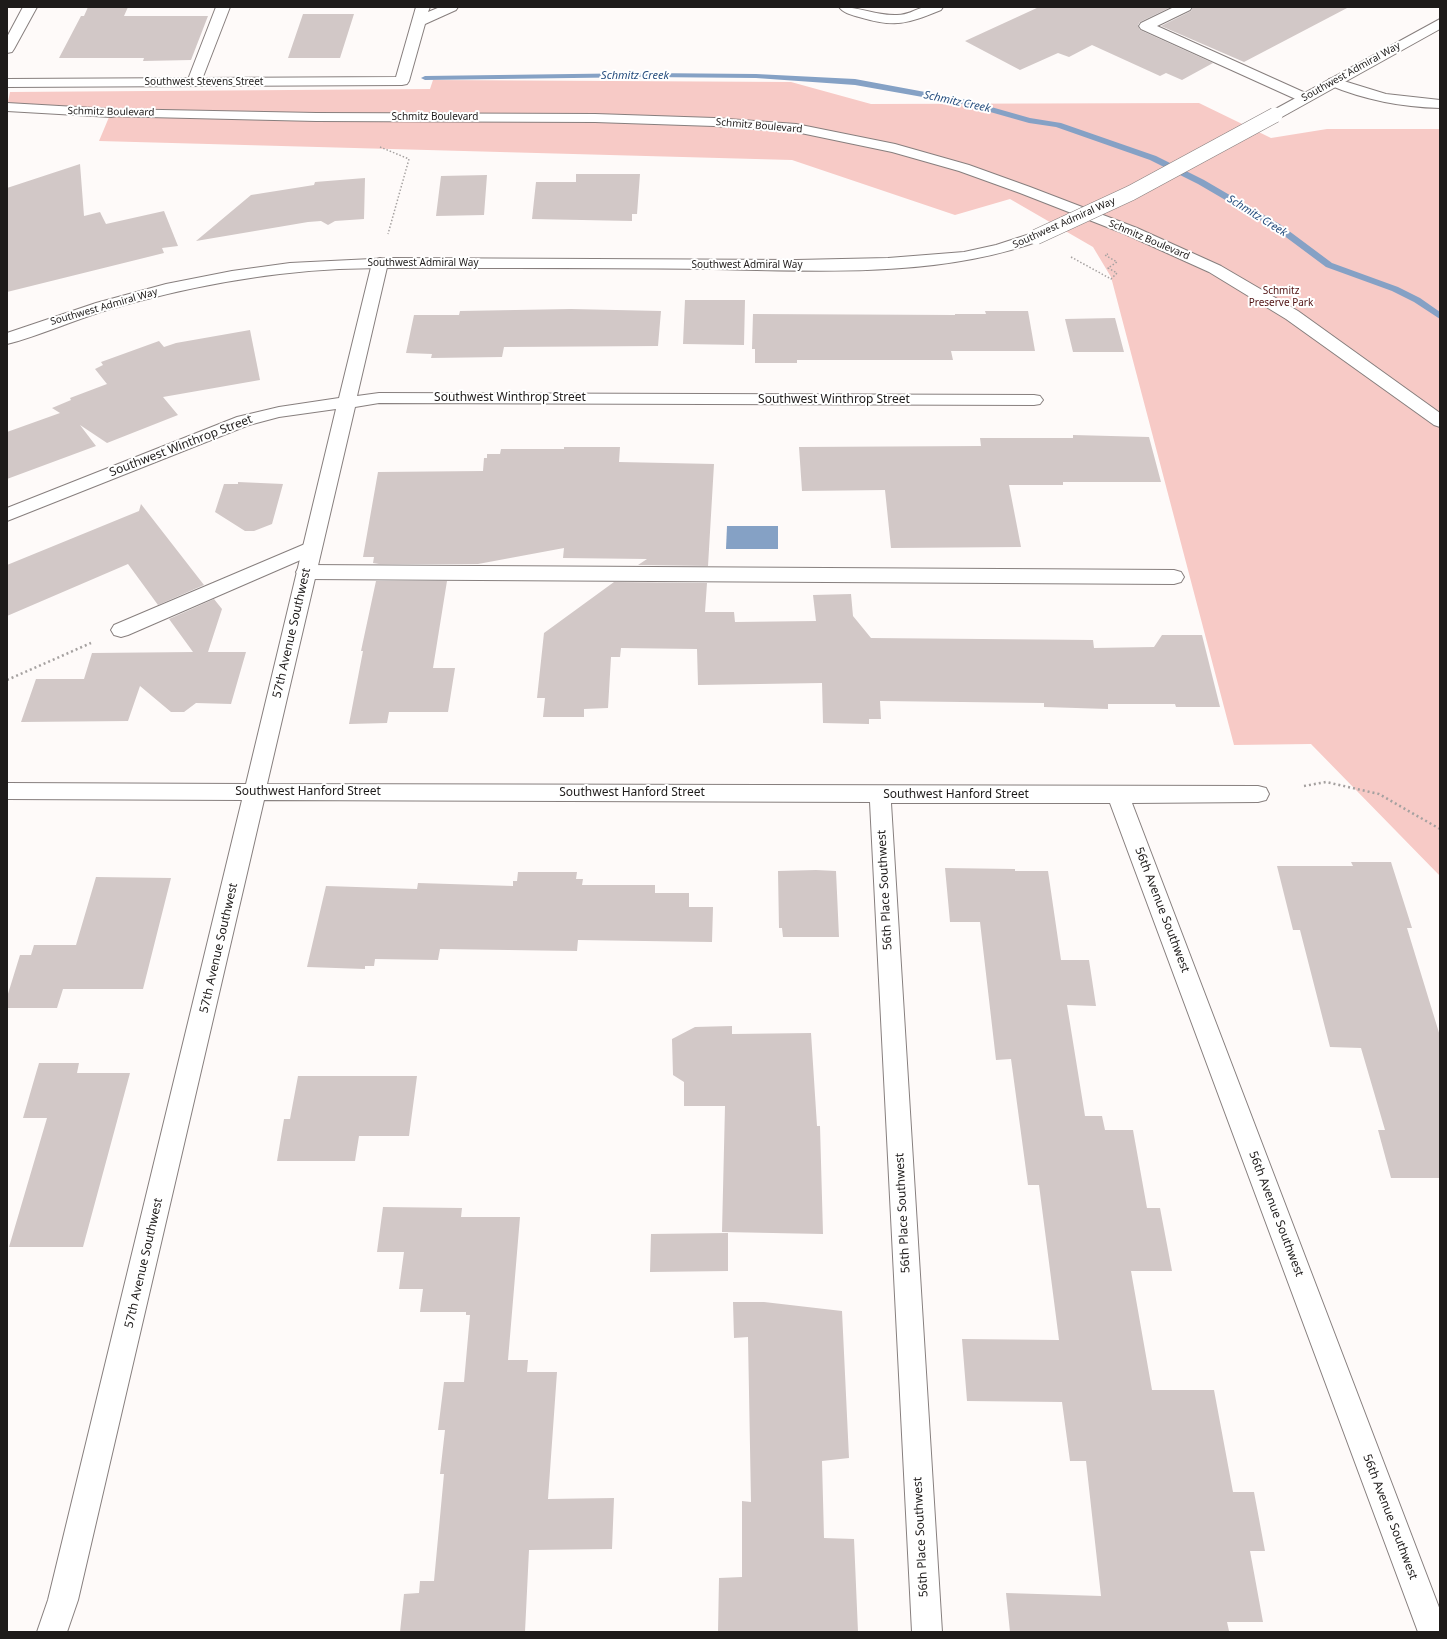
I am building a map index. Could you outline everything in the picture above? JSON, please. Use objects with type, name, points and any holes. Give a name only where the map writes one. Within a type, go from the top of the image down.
[{"type":"street","points":[[7,49],[30,7]]},
{"type":"street","points":[[194,82],[223,7]]},
{"type":"street","points":[[420,21],[423,7]]},
{"type":"street","points":[[420,21],[451,7]]},
{"type":"street","points":[[850,10],[881,18],[911,18],[936,7]]},
{"type":"street","points":[[1185,7],[1146,26],[1305,98]]},
{"type":"street","name":"Southwest Stevens Street","points":[[7,83],[402,81],[420,21]]},
{"type":"street","name":"Southwest Admiral Way","points":[[7,339],[58,319],[169,288],[266,270],[319,265],[380,263],[865,264],[943,260],[969,256],[1018,245],[1131,193],[1440,23]]},
{"type":"street","points":[[1334,82],[1363,94],[1392,101],[1440,104]]},
{"type":"street","name":"Schmitz Boulevard","points":[[7,107],[111,113],[324,117],[595,118],[714,122],[796,128],[895,148],[964,168],[1131,231],[1215,269],[1292,315],[1440,421]]},
{"type":"street","name":"57th Avenue Southwest","points":[[52,1632],[63,1600],[380,263]]},
{"type":"street","name":"Southwest Winthrop Street","points":[[7,515],[243,421],[279,412],[379,398],[1034,400]]},
{"type":"street","points":[[121,630],[312,547]]},
{"type":"street","points":[[306,572],[1174,578]]},
{"type":"street","name":"Southwest Hanford Street","points":[[7,791],[1118,795],[1258,794]]},
{"type":"street","name":"56th Place Southwest","points":[[880,794],[927,1632]]},
{"type":"street","name":"56th Avenue Southwest","points":[[1118,795],[1433,1632]]},
{"type":"path","points":[[380,147],[409,159],[380,263]]},
{"type":"path","points":[[1065,253],[1111,279],[1117,273],[1108,268],[1117,262],[1106,255],[1117,249],[1106,244],[1131,231]]},
{"type":"path","points":[[7,680],[121,630]]},
{"type":"path","points":[[1304,786],[1326,782],[1379,794],[1440,829]]},
{"type":"green space","name":"Schmitz Preserve Park","points":[[433,80],[791,82],[871,104],[1199,103],[1271,138],[1327,129],[1440,129],[1440,876],[1311,744],[1234,745],[1111,277],[1093,247],[1010,199],[955,215],[792,160],[99,141],[112,110],[30,108],[8,102],[10,92],[430,89]]},
{"type":"water","points":[[727,526],[778,526],[778,549],[726,549]]},
{"type":"building","points":[[88,7],[128,7],[124,16],[208,16],[191,60],[143,61],[144,58],[59,58],[81,16],[84,16]]},
{"type":"building","points":[[1039,7],[1171,7],[1140,22],[1138,25],[1140,30],[1213,63],[1182,80],[1166,73],[1160,76],[1092,45],[1069,57],[1058,53],[1020,70],[965,41]]},
{"type":"building","points":[[1193,7],[1349,7],[1244,62],[1161,26],[1191,11]]},
{"type":"building","points":[[303,14],[354,14],[340,58],[288,58]]},
{"type":"building","points":[[80,164],[84,216],[100,212],[106,224],[164,211],[178,246],[162,248],[164,253],[7,292],[7,188]]},
{"type":"building","points":[[576,174],[640,174],[637,214],[632,214],[632,221],[532,219],[536,182],[576,182]]},
{"type":"building","points":[[487,175],[484,215],[436,216],[441,176]]},
{"type":"building","points":[[365,178],[364,219],[335,221],[328,225],[321,221],[308,222],[196,241],[251,195],[314,185],[315,182]]},
{"type":"building","points":[[685,300],[745,300],[744,345],[683,344]]},
{"type":"building","points":[[571,309],[661,311],[658,346],[504,347],[502,357],[431,358],[432,354],[406,353],[414,315],[459,315],[460,311]]},
{"type":"building","points":[[985,311],[1028,311],[1035,351],[951,351],[953,360],[797,360],[797,363],[755,363],[755,349],[752,349],[753,314],[955,315],[986,314]]},
{"type":"building","points":[[1115,318],[1124,352],[1073,352],[1065,319]]},
{"type":"building","points":[[250,330],[260,380],[163,397],[178,415],[107,443],[80,425],[96,446],[7,479],[7,432],[60,413],[52,408],[71,400],[70,398],[107,384],[95,369],[103,365],[101,362],[159,341],[164,347],[176,343]]},
{"type":"building","points":[[1073,435],[1149,437],[1161,482],[1063,482],[1063,485],[1009,485],[1021,547],[891,548],[885,490],[802,491],[799,447],[981,446],[980,438],[1073,438]]},
{"type":"building","points":[[564,447],[620,447],[619,462],[714,464],[708,566],[638,565],[647,559],[563,558],[564,548],[478,564],[379,564],[373,563],[374,557],[363,557],[378,472],[483,471],[484,458],[487,458],[487,454],[500,454],[501,449],[564,449]]},
{"type":"building","points":[[238,482],[283,484],[272,524],[254,531],[245,531],[215,512],[224,484],[238,484]]},
{"type":"building","points":[[141,504],[204,585],[158,605],[128,564],[7,616],[7,565],[139,511]]},
{"type":"building","points":[[376,581],[447,581],[433,668],[455,668],[448,712],[389,712],[387,723],[349,724],[363,651],[361,651]]},
{"type":"building","points":[[614,582],[707,583],[705,612],[734,612],[735,622],[816,621],[813,595],[851,594],[853,616],[871,638],[1093,640],[1094,648],[1154,647],[1162,635],[1202,635],[1220,707],[1176,707],[1175,704],[1108,704],[1108,709],[1044,707],[1044,703],[880,701],[881,719],[869,719],[869,724],[823,723],[822,683],[698,685],[697,649],[621,648],[620,657],[611,657],[608,708],[584,709],[584,717],[543,717],[545,698],[537,698],[544,633]]},
{"type":"building","points":[[214,599],[222,609],[208,652],[246,652],[231,704],[196,703],[184,712],[171,712],[140,686],[128,721],[21,722],[36,679],[84,679],[92,653],[193,652],[169,619]]},
{"type":"building","points":[[1351,862],[1391,862],[1412,928],[1407,928],[1440,1036],[1440,1178],[1391,1178],[1378,1130],[1385,1130],[1361,1048],[1330,1047],[1300,930],[1293,930],[1277,866],[1353,866]]},
{"type":"building","points":[[945,868],[1048,871],[1061,960],[1089,960],[1096,1006],[1067,1005],[1085,1116],[1102,1116],[1105,1130],[1133,1130],[1147,1208],[1160,1208],[1172,1271],[1131,1271],[1152,1390],[1214,1390],[1233,1492],[1254,1492],[1265,1551],[1250,1551],[1263,1622],[1227,1622],[1229,1631],[1010,1632],[1006,1593],[1101,1596],[1086,1461],[1070,1461],[1062,1402],[967,1401],[962,1339],[1059,1340],[1039,1185],[1028,1185],[1011,1059],[996,1060],[980,922],[950,922]]},
{"type":"building","points":[[778,871],[836,871],[839,937],[783,937],[782,928],[779,928]]},
{"type":"building","points":[[518,872],[577,872],[576,879],[583,879],[582,885],[655,885],[655,893],[689,893],[689,907],[713,907],[712,942],[578,940],[577,951],[440,949],[438,960],[375,959],[374,966],[365,966],[365,969],[307,967],[326,886],[417,889],[418,883],[513,886],[513,881],[517,881]]},
{"type":"building","points":[[96,877],[171,878],[143,989],[63,989],[57,1008],[7,1008],[7,997],[20,955],[31,955],[34,945],[76,945]]},
{"type":"building","points":[[732,1026],[732,1034],[811,1033],[817,1126],[820,1126],[823,1234],[722,1232],[725,1106],[684,1106],[684,1082],[673,1075],[672,1039],[695,1027]]},
{"type":"building","points":[[39,1063],[79,1063],[77,1073],[130,1073],[83,1247],[9,1247],[47,1118],[23,1118]]},
{"type":"building","points":[[298,1076],[417,1076],[409,1136],[359,1136],[355,1161],[277,1161],[284,1119],[290,1119]]},
{"type":"building","points":[[383,1207],[462,1208],[461,1217],[520,1217],[508,1360],[528,1360],[527,1372],[557,1372],[548,1499],[614,1498],[612,1549],[529,1550],[525,1632],[400,1632],[404,1594],[419,1593],[420,1581],[434,1581],[444,1474],[440,1474],[445,1430],[438,1430],[444,1382],[464,1382],[470,1315],[466,1315],[466,1312],[420,1312],[423,1289],[399,1289],[404,1252],[377,1252]]},
{"type":"building","points":[[728,1233],[728,1271],[650,1272],[651,1234]]},
{"type":"building","points":[[733,1302],[764,1302],[842,1311],[849,1458],[822,1461],[824,1538],[854,1539],[858,1632],[718,1632],[719,1578],[742,1577],[742,1501],[751,1502],[748,1337],[734,1338]]},
{"type":"waterway","name":"Schmitz Creek","points":[[425,78],[646,75],[756,76],[855,82],[963,102],[1029,120],[1058,125],[1153,158],[1201,182],[1278,227],[1329,265],[1395,289],[1417,300],[1440,316]]}]
